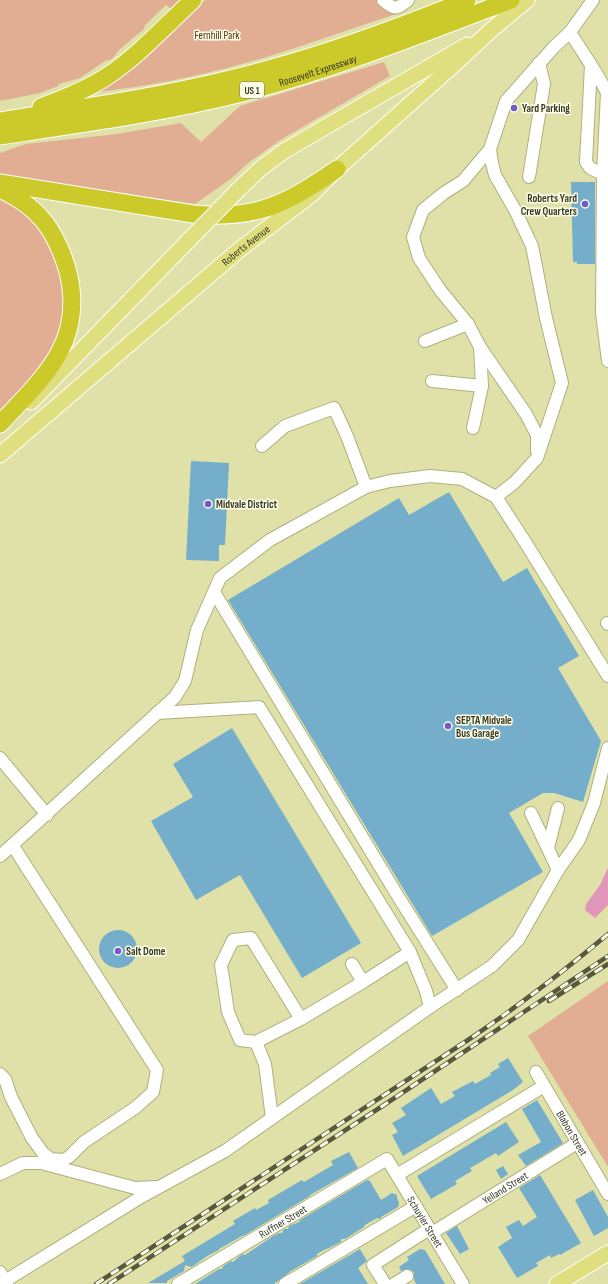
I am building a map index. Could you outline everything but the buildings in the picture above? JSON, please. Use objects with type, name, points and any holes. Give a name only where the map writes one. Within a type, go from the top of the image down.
[{"type":"highway","points":[[0,120],[74,94],[104,78],[135,54],[193,0]]},
{"type":"highway","name":"Roosevelt Expressway","points":[[0,120],[167,93],[275,68],[375,36],[468,0]]},
{"type":"highway","name":"Roosevelt Expressway","points":[[0,136],[170,109],[262,88],[352,60],[511,0]]},
{"type":"highway","points":[[0,183],[193,214],[222,216],[252,213],[273,206],[297,196],[337,169]]},
{"type":"highway","points":[[0,189],[27,205],[49,228],[66,262],[70,276],[72,300],[72,312],[68,331],[61,349],[47,371],[0,424]]},
{"type":"main road","name":"Roberts Avenue","points":[[0,455],[240,250],[312,194],[337,169],[489,32],[527,0]]},
{"type":"main road","name":"Roberts Avenue","points":[[0,434],[260,169],[284,150],[489,32]]},
{"type":"main road","points":[[557,1284],[608,1253]]},
{"type":"street","points":[[383,0],[392,8],[395,8],[399,7],[408,0]]},
{"type":"street","points":[[537,458],[537,435],[526,414],[480,347],[468,324],[440,290],[419,258],[413,237],[423,210],[444,192],[463,181],[490,149],[506,101],[539,63],[570,32],[593,0]]},
{"type":"street","points":[[570,32],[607,93],[603,174],[602,313],[608,361]]},
{"type":"street","points":[[529,177],[544,84],[539,63]]},
{"type":"street","points":[[591,65],[586,162],[590,168],[603,174]]},
{"type":"street","points":[[490,149],[495,175],[515,210],[532,246],[546,318],[562,383],[537,458],[515,482],[496,497]]},
{"type":"street","points":[[425,341],[468,324]]},
{"type":"street","points":[[473,428],[482,386],[480,347]]},
{"type":"street","points":[[432,381],[482,386]]},
{"type":"street","points":[[262,446],[285,426],[334,408],[347,436],[366,487]]},
{"type":"street","points":[[0,855],[13,846],[175,698],[185,680],[197,630],[220,578],[270,540],[366,487],[390,480],[430,476],[462,478],[496,497],[608,676]]},
{"type":"street","points":[[214,592],[399,898],[457,990]]},
{"type":"street","points":[[157,713],[259,707],[410,952],[426,991],[430,1007]]},
{"type":"street","points":[[4,1279],[160,1186],[225,1151],[430,1007],[492,966],[518,940],[558,870],[579,840],[594,803],[608,748]]},
{"type":"street","points":[[0,758],[47,815]]},
{"type":"street","points":[[548,848],[558,808]]},
{"type":"street","points":[[531,813],[558,870]]},
{"type":"street","points":[[0,1074],[5,1079],[11,1097],[32,1138],[43,1154],[51,1159],[63,1160],[69,1157],[84,1142],[135,1108],[153,1092],[157,1070],[13,846]]},
{"type":"street","points":[[301,1019],[251,938],[233,940],[222,965],[228,1012],[240,1040],[256,1042],[301,1019],[410,952]]},
{"type":"street","points":[[352,964],[363,982]]},
{"type":"street","points":[[256,1042],[265,1064],[272,1118]]},
{"type":"street","name":"Blabon Street","points":[[536,1072],[608,1194]]},
{"type":"street","points":[[397,1175],[544,1086]]},
{"type":"street","name":"Yelland Street","points":[[385,1284],[374,1265],[577,1143]]},
{"type":"street","name":"Schuyler Street","points":[[387,1159],[463,1284]]},
{"type":"street","name":"Ruffner Street","points":[[178,1284],[387,1159]]},
{"type":"street","points":[[0,1174],[23,1162],[41,1163],[135,1188],[160,1186]]},
{"type":"street","points":[[286,1284],[416,1206]]},
{"type":"street","points":[[394,1284],[407,1276]]},
{"type":"green space","name":"Fernhill Park","points":[[0,0],[181,0],[171,9],[166,5],[145,25],[144,29],[119,50],[112,59],[105,61],[80,78],[59,84],[58,86],[40,93],[0,101]]},
{"type":"green space","name":"Fernhill Park","points":[[205,0],[380,0],[396,14],[281,53],[224,69],[171,81],[99,92],[138,60]]},
{"type":"green space","points":[[384,62],[390,76],[282,139],[248,163],[232,178],[195,204],[0,175],[0,153],[26,144],[117,134],[181,123],[201,142],[240,106]]},
{"type":"green space","points":[[0,200],[24,212],[39,224],[67,283],[59,345],[0,417]]},
{"type":"green space","points":[[608,981],[608,1167],[528,1036]]},
{"type":"shaded area","points":[[608,868],[608,905],[595,918],[585,910],[586,904],[600,885]]},
{"type":"railway","points":[[96,1284],[468,1040],[540,989],[608,934]]},
{"type":"railway","points":[[109,1284],[384,1105],[608,956]]},
{"type":"railway","points":[[549,1001],[608,964]]},
{"type":"place","name":"Yard Parking","points":[[514,108]]},
{"type":"place","name":"Roberts Yard Crew Quarters","points":[[585,204]]},
{"type":"place","name":"Midvale District","points":[[208,504]]},
{"type":"place","name":"SEPTA Midvale Bus Garage","points":[[448,726]]},
{"type":"place","name":"Salt Dome","points":[[118,951]]}]
